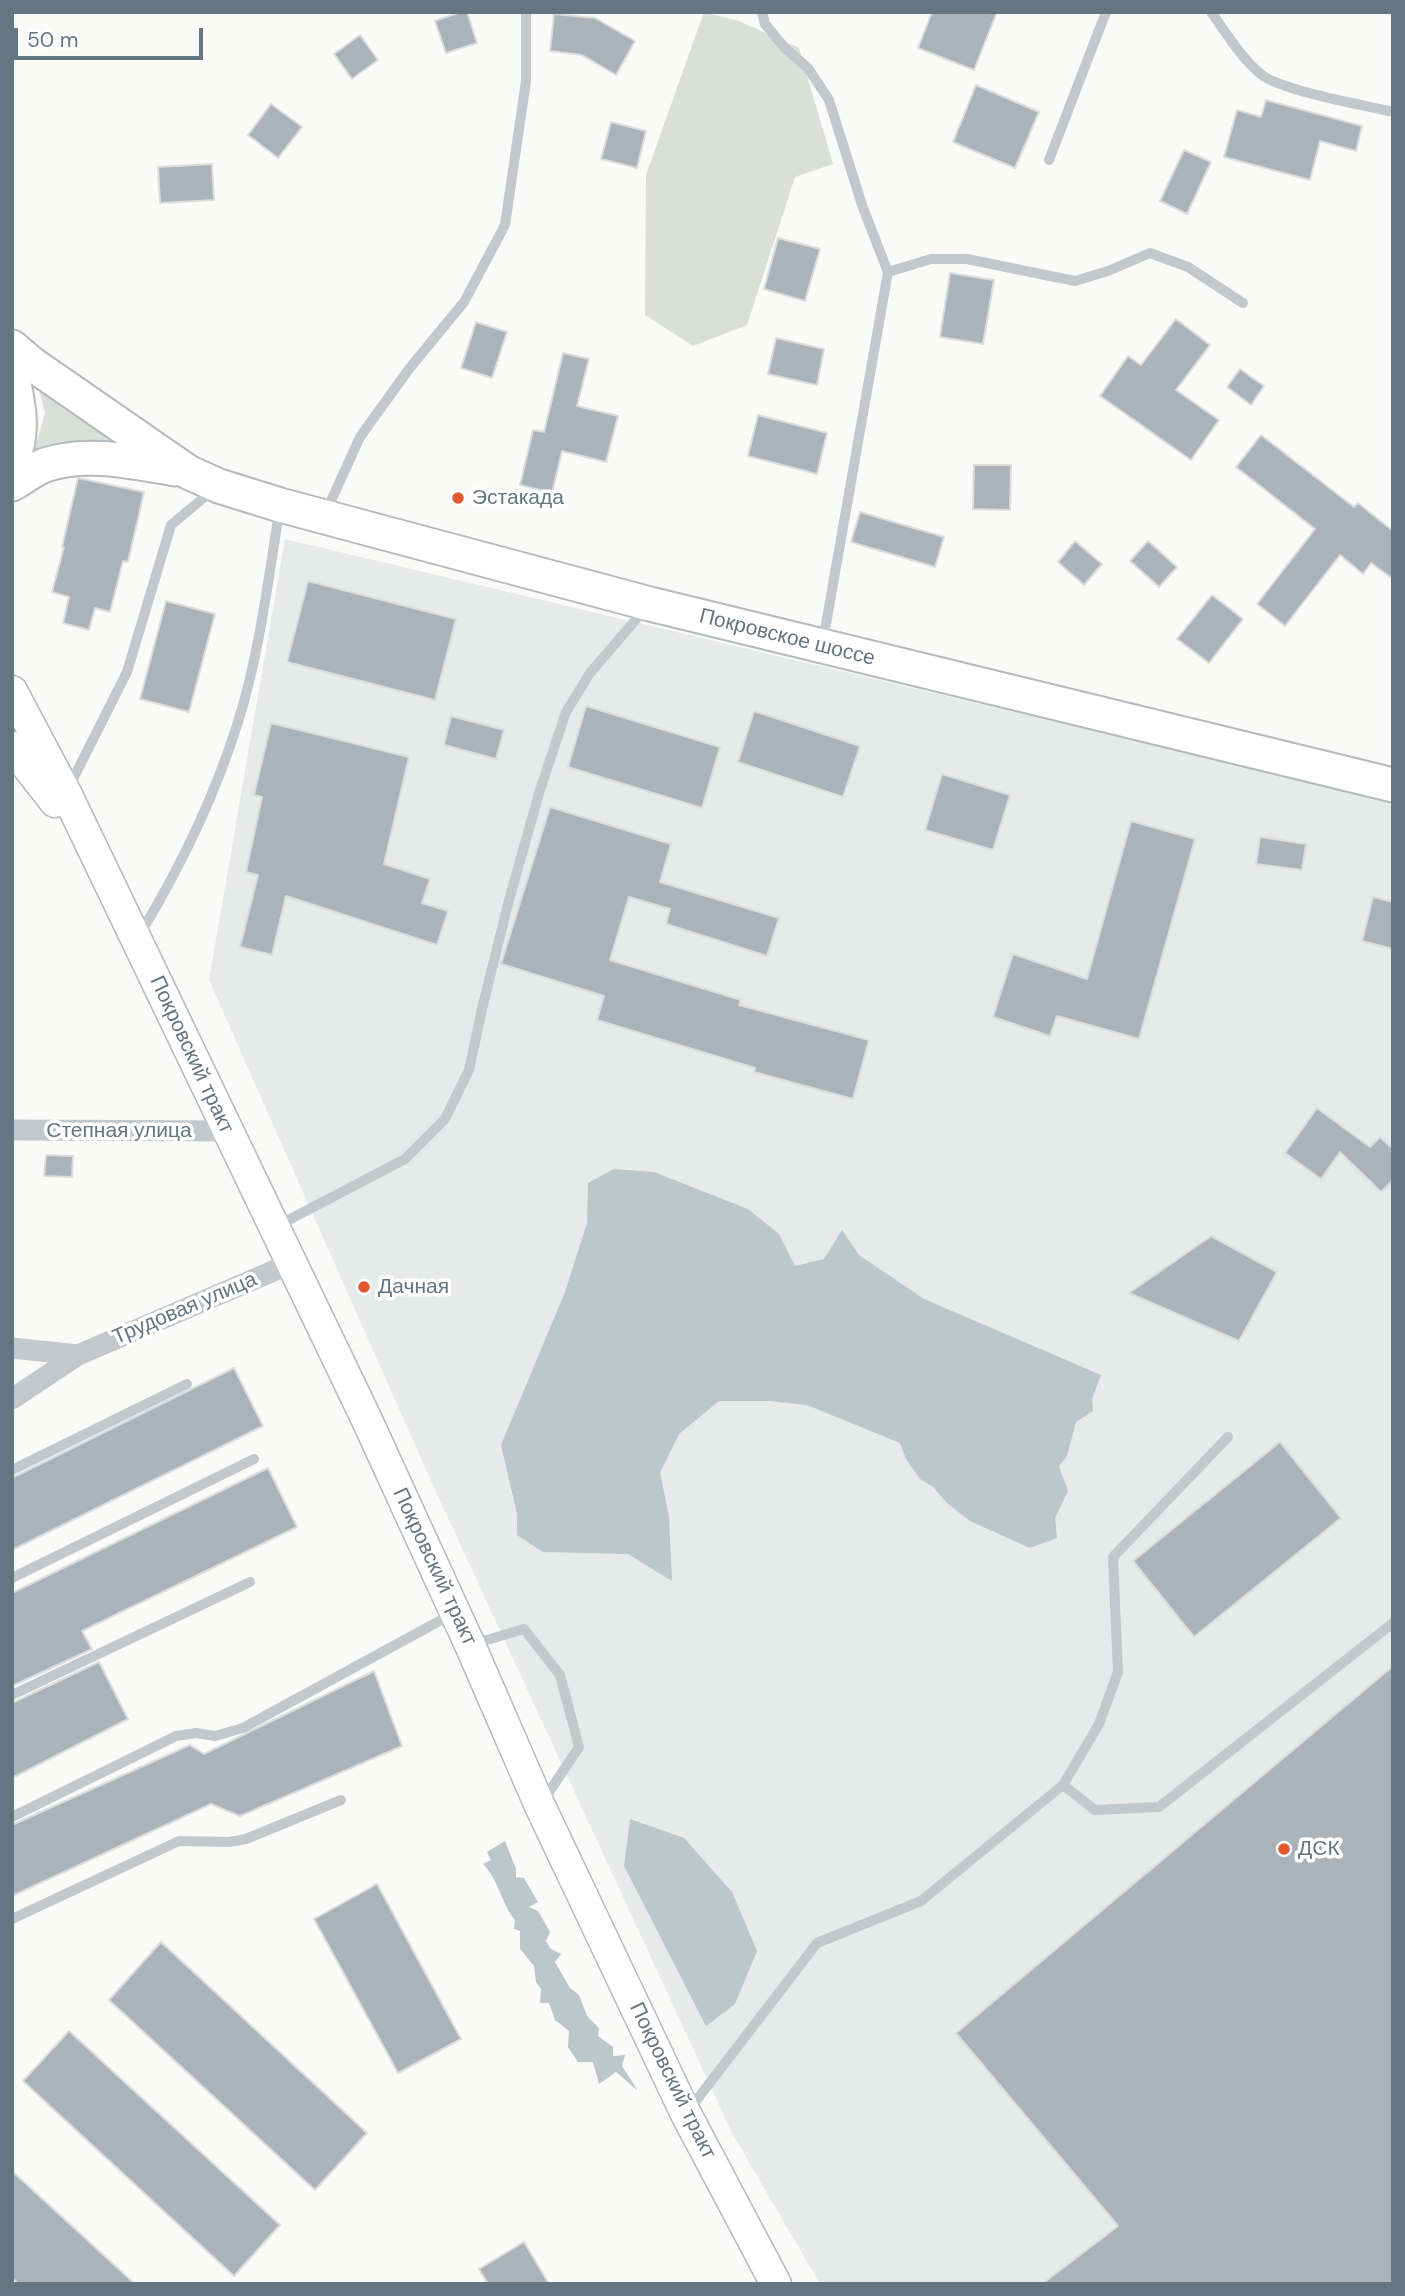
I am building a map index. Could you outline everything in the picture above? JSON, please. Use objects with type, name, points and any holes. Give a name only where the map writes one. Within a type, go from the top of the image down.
[{"type":"main road","name":"Покровское шоссе","points":[[12,347],[32,364],[188,472],[219,486],[280,505],[650,604],[1393,785]]},
{"type":"main road","points":[[12,374],[20,409],[18,448],[12,460]]},
{"type":"main road","name":"Покровское шоссе","points":[[12,484],[44,466],[74,458],[121,460],[188,472]]},
{"type":"main road","points":[[12,691],[66,793],[92,850]]},
{"type":"main road","points":[[12,747],[92,850]]},
{"type":"main road","name":"Покровский тракт","points":[[92,850],[366,1418],[540,1806],[686,2114],[776,2284]]},
{"type":"street","name":"Степная улица","points":[[12,1130],[226,1131]]},
{"type":"street","name":"Трудовая улица","points":[[12,1399],[78,1355],[292,1263]]},
{"type":"street","name":"Трудовая улица","points":[[12,1348],[78,1355]]},
{"type":"lane","points":[[324,517],[360,437],[409,369],[464,302],[505,225],[526,81],[526,12]]},
{"type":"lane","points":[[762,12],[765,24],[785,48],[808,68],[829,100],[863,208],[888,272],[822,647]]},
{"type":"lane","points":[[1049,160],[1106,12]]},
{"type":"lane","points":[[1211,12],[1247,62],[1265,77],[1294,88],[1393,112]]},
{"type":"lane","points":[[888,272],[931,259],[967,258],[1074,281],[1108,271],[1150,253],[1188,267],[1243,303]]},
{"type":"lane","points":[[66,793],[127,672],[171,525],[219,486]]},
{"type":"lane","points":[[136,939],[168,887],[190,841],[238,722],[256,649],[280,505]]},
{"type":"lane","points":[[274,1228],[405,1159],[445,1119],[469,1070],[509,900],[540,790],[566,712],[590,673],[650,604]]},
{"type":"lane","points":[[12,1470],[187,1384]]},
{"type":"lane","points":[[686,2114],[817,1943],[921,1901],[1063,1785],[1098,1724],[1118,1672],[1113,1557],[1228,1437]]},
{"type":"lane","points":[[12,1578],[254,1459]]},
{"type":"lane","points":[[12,1695],[250,1582]]},
{"type":"lane","points":[[12,1817],[176,1736],[196,1733],[215,1736],[243,1728],[454,1613]]},
{"type":"lane","points":[[1063,1785],[1095,1810],[1159,1807],[1393,1623]]},
{"type":"lane","points":[[470,1645],[523,1629],[559,1675],[579,1746],[540,1806]]},
{"type":"lane","points":[[12,1919],[179,1841],[229,1842],[246,1839],[341,1800]]},
{"type":"shaded area","points":[[704,12],[739,21],[799,48],[833,164],[795,177],[747,325],[693,346],[645,315],[646,175]]},
{"type":"shaded area","points":[[35,374],[145,446],[33,454],[45,413]]},
{"type":"shaded area","points":[[285,539],[1393,802],[1393,2284],[820,2284],[732,2133],[431,1481],[209,980]]},
{"type":"shaded area","points":[[614,1169],[654,1172],[748,1209],[779,1234],[795,1266],[824,1259],[842,1230],[859,1255],[924,1299],[1101,1375],[1092,1399],[1093,1411],[1076,1422],[1067,1456],[1059,1466],[1068,1491],[1055,1518],[1057,1538],[1030,1548],[970,1521],[947,1503],[933,1487],[920,1479],[906,1459],[900,1443],[807,1405],[769,1401],[719,1401],[679,1434],[660,1473],[669,1516],[672,1581],[628,1554],[543,1552],[517,1535],[517,1514],[501,1445],[565,1292],[587,1223],[588,1183]]},
{"type":"shaded area","points":[[630,1819],[684,1838],[732,1892],[757,1951],[735,2004],[706,2026],[624,1866]]},
{"type":"shaded area","points":[[505,1841],[516,1869],[516,1877],[524,1878],[538,1902],[529,1907],[538,1911],[550,1932],[546,1941],[551,1949],[561,1954],[555,1962],[570,1988],[579,1995],[587,2016],[599,2028],[598,2036],[613,2047],[613,2056],[625,2055],[622,2066],[638,2091],[616,2072],[599,2084],[593,2062],[578,2062],[568,2047],[569,2031],[555,2020],[549,2003],[540,2003],[541,1989],[536,1982],[534,1966],[520,1949],[520,1931],[514,1929],[515,1920],[493,1877],[483,1864],[491,1860],[487,1852]]},
{"type":"building","points":[[467,12],[477,43],[446,53],[435,21]]},
{"type":"building","points":[[932,12],[997,12],[974,70],[918,48]]},
{"type":"building","points":[[554,14],[595,18],[635,41],[616,75],[582,55],[550,51]]},
{"type":"building","points":[[360,35],[378,60],[352,79],[334,54]]},
{"type":"building","points":[[976,85],[1039,112],[1015,168],[953,142]]},
{"type":"building","points":[[1266,100],[1362,126],[1356,151],[1320,141],[1310,180],[1224,157],[1237,110],[1261,117]]},
{"type":"building","points":[[271,104],[302,127],[278,158],[248,135]]},
{"type":"building","points":[[611,122],[646,131],[637,168],[601,159]]},
{"type":"building","points":[[1184,150],[1211,162],[1187,214],[1160,201]]},
{"type":"building","points":[[212,164],[214,200],[160,203],[158,167]]},
{"type":"building","points":[[778,238],[820,249],[805,301],[764,289]]},
{"type":"building","points":[[950,273],[994,280],[983,344],[940,337]]},
{"type":"building","points":[[1176,319],[1210,345],[1176,390],[1219,420],[1191,460],[1100,396],[1128,356],[1141,365]]},
{"type":"building","points":[[476,322],[507,332],[492,378],[461,368]]},
{"type":"building","points":[[776,338],[824,349],[817,385],[768,374]]},
{"type":"building","points":[[563,353],[589,359],[577,406],[618,416],[606,462],[562,451],[552,493],[520,485],[533,430],[544,432]]},
{"type":"building","points":[[1240,369],[1264,386],[1251,405],[1227,387]]},
{"type":"building","points":[[758,415],[827,433],[817,474],[748,456]]},
{"type":"building","points":[[1261,435],[1354,507],[1358,503],[1393,531],[1393,579],[1371,563],[1363,574],[1340,555],[1285,626],[1257,604],[1315,529],[1236,467]]},
{"type":"building","points":[[974,465],[1011,465],[1010,510],[973,509]]},
{"type":"building","points":[[78,478],[144,492],[128,562],[123,561],[110,612],[95,608],[89,630],[63,623],[69,597],[52,592]]},
{"type":"building","points":[[860,512],[944,537],[935,567],[851,542]]},
{"type":"building","points":[[1075,541],[1102,564],[1084,585],[1058,562]]},
{"type":"building","points":[[1148,541],[1177,567],[1159,587],[1130,561]]},
{"type":"building","points":[[308,581],[456,619],[435,700],[287,662]]},
{"type":"building","points":[[1212,595],[1243,619],[1209,663],[1177,639]]},
{"type":"building","points":[[166,601],[215,614],[189,712],[140,699]]},
{"type":"building","points":[[586,706],[720,747],[702,808],[568,767]]},
{"type":"building","points":[[754,711],[860,746],[843,797],[738,762]]},
{"type":"building","points":[[451,716],[504,730],[496,759],[444,745]]},
{"type":"building","points":[[271,723],[409,757],[384,864],[430,879],[422,903],[448,911],[437,945],[286,896],[272,955],[240,947],[258,875],[246,872],[262,797],[254,795]]},
{"type":"building","points":[[942,774],[1010,795],[993,850],[925,830]]},
{"type":"building","points":[[550,807],[671,844],[660,882],[779,918],[767,956],[666,924],[670,909],[629,897],[610,960],[741,1000],[739,1005],[869,1040],[853,1099],[754,1072],[755,1068],[597,1020],[604,996],[501,964]]},
{"type":"building","points":[[1131,821],[1195,839],[1139,1039],[1057,1016],[1050,1036],[993,1017],[1013,954],[1087,979]]},
{"type":"building","points":[[1260,837],[1306,844],[1302,870],[1256,864]]},
{"type":"building","points":[[1373,897],[1393,902],[1393,949],[1362,941]]},
{"type":"building","points":[[1317,1108],[1370,1147],[1380,1137],[1393,1149],[1393,1180],[1381,1192],[1340,1152],[1321,1179],[1285,1153]]},
{"type":"building","points":[[46,1155],[73,1156],[72,1177],[44,1176]]},
{"type":"building","points":[[1211,1236],[1277,1272],[1239,1341],[1129,1293]]},
{"type":"building","points":[[234,1368],[263,1426],[12,1550],[12,1478]]},
{"type":"building","points":[[1280,1442],[1341,1518],[1194,1637],[1133,1561]]},
{"type":"building","points":[[268,1468],[297,1527],[82,1631],[92,1649],[12,1686],[12,1593]]},
{"type":"building","points":[[99,1662],[128,1719],[12,1778],[12,1703]]},
{"type":"building","name":"ДСК","points":[[1393,1666],[1393,2284],[1042,2284],[1118,2226],[956,2033]]},
{"type":"building","points":[[374,1671],[402,1746],[240,1816],[211,1804],[12,1896],[12,1825],[190,1745],[204,1754]]},
{"type":"building","points":[[377,1884],[461,2039],[398,2073],[314,1919]]},
{"type":"building","points":[[161,1942],[367,2133],[315,2190],[109,2000]]},
{"type":"building","points":[[69,2031],[280,2225],[234,2276],[23,2081]]},
{"type":"building","points":[[12,2171],[135,2284],[19,2284],[12,2278]]},
{"type":"building","points":[[524,2242],[549,2284],[488,2284],[479,2269]]},
{"type":"place","name":"Эстакада","points":[[458,498]]},
{"type":"place","name":"Дачная","points":[[364,1287]]},
{"type":"place","name":"ДСК","points":[[1284,1849]]}]
